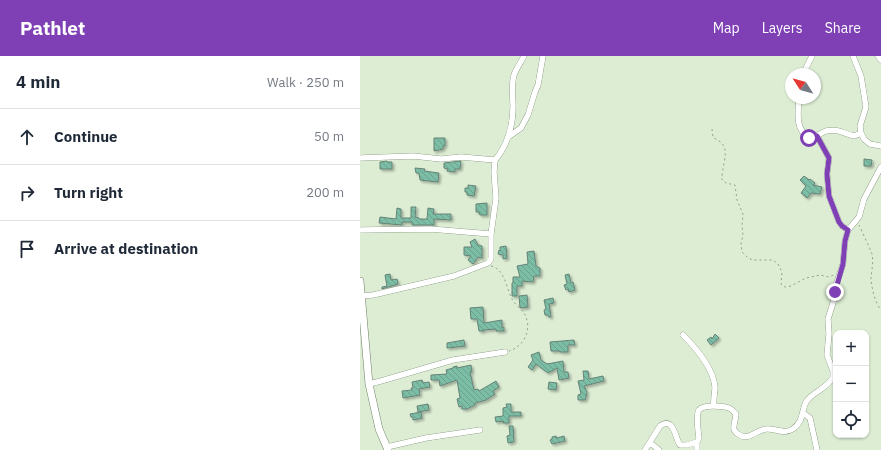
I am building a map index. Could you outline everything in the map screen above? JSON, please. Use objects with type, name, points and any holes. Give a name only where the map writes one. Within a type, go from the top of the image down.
[{"type":"main road","points":[[360,281],[369,384],[379,429],[387,448]]},
{"type":"street","points":[[361,300],[372,295],[448,278],[488,264],[491,259],[491,234],[496,198],[494,172],[495,160],[501,153],[508,137],[512,122],[514,73],[524,56]]},
{"type":"street","points":[[508,137],[521,128],[526,122],[538,85],[543,56]]},
{"type":"street","points":[[806,68],[812,56]]},
{"type":"street","points":[[853,56],[861,76],[866,107],[860,126],[861,133],[864,139],[870,144],[881,146]]},
{"type":"street","points":[[878,56],[881,60]]},
{"type":"street","points":[[799,104],[799,127],[802,133],[809,138],[826,131],[834,130],[842,131],[854,136],[861,133]]},
{"type":"street","points":[[817,136],[829,158],[827,174],[829,196],[839,222],[848,230]]},
{"type":"street","points":[[360,158],[413,156],[441,158],[461,157],[495,160]]},
{"type":"street","points":[[697,450],[698,410],[705,406],[729,408],[734,411],[736,417],[734,429],[740,436],[746,437],[763,429],[769,428],[781,432],[788,432],[795,428],[799,422],[808,400],[830,382],[833,377],[833,371],[827,355],[829,334],[828,319],[833,303],[836,285],[843,264],[845,241],[848,230],[859,217],[864,199],[881,168]]},
{"type":"street","points":[[360,230],[430,229],[491,234]]},
{"type":"street","points":[[683,335],[703,358],[710,372],[714,385],[714,406]]},
{"type":"street","points":[[369,384],[381,382],[453,360],[505,352]]},
{"type":"street","points":[[803,413],[810,418],[817,450]]},
{"type":"street","points":[[646,450],[660,426],[664,424],[669,424],[673,427],[680,445],[687,445],[697,442]]},
{"type":"street","points":[[387,448],[426,438],[480,430]]},
{"type":"street","points":[[649,444],[653,445],[659,450]]},
{"type":"path","points":[[712,128],[713,137],[725,148],[726,153],[722,180],[726,183],[735,185],[737,200],[743,214],[743,236],[741,243],[742,252],[748,258],[753,260],[774,260],[782,272],[781,284],[785,287],[791,286],[806,278],[820,275],[829,277],[839,275]]},
{"type":"path","points":[[856,222],[862,231],[872,254],[872,288],[877,305],[881,310]]},
{"type":"path","points":[[483,266],[493,266],[502,274],[512,299],[518,308],[523,311],[526,317],[527,329],[526,336],[523,341],[519,346],[505,352]]},
{"type":"building","points":[[434,138],[445,138],[445,146],[443,146],[443,149],[434,151]]},
{"type":"building","points":[[864,159],[872,160],[871,166],[864,166]]},
{"type":"building","points":[[461,161],[460,169],[455,169],[455,172],[447,171],[448,169],[444,168],[444,163]]},
{"type":"building","points":[[380,162],[392,162],[392,169],[380,169]]},
{"type":"building","points":[[415,168],[439,173],[438,182],[420,180],[419,173],[416,173]]},
{"type":"building","points":[[804,176],[815,183],[813,185],[822,187],[820,194],[811,193],[807,198],[801,193],[806,186],[800,180]]},
{"type":"building","points":[[468,185],[476,186],[474,196],[467,195],[467,192],[465,192],[465,188],[468,188]]},
{"type":"building","points":[[487,203],[487,215],[480,215],[479,212],[476,212],[476,204]]},
{"type":"building","points":[[411,207],[416,207],[415,217],[419,219],[427,219],[428,208],[434,209],[433,214],[451,214],[451,220],[434,219],[434,225],[412,225],[412,222],[402,222],[402,225],[379,223],[380,217],[396,219],[397,208],[401,209],[401,218],[411,218]]},
{"type":"building","points":[[475,239],[478,245],[482,246],[482,258],[478,257],[473,264],[468,260],[471,256],[464,255],[464,247],[472,247],[470,242]]},
{"type":"building","points":[[506,246],[507,258],[503,259],[503,255],[498,254],[500,247]]},
{"type":"building","points":[[534,251],[536,266],[540,268],[540,276],[534,276],[533,282],[522,281],[522,286],[517,286],[517,296],[512,296],[513,277],[520,277],[517,266],[528,264],[527,252]]},
{"type":"building","points":[[390,274],[391,280],[397,279],[398,284],[382,289],[382,287],[387,286],[385,275]]},
{"type":"building","points":[[569,274],[571,283],[573,282],[575,290],[569,292],[568,289],[566,290],[564,285],[567,284],[565,275]]},
{"type":"building","points":[[527,295],[528,307],[520,308],[519,296]]},
{"type":"building","points":[[553,298],[554,303],[549,304],[551,317],[549,317],[548,315],[545,315],[544,310],[546,309],[544,300]]},
{"type":"building","points":[[483,307],[484,323],[502,320],[502,328],[504,327],[504,331],[496,331],[496,329],[479,331],[477,319],[471,319],[470,308]]},
{"type":"building","points":[[715,334],[719,338],[711,345],[707,340],[711,337],[712,339]]},
{"type":"building","points":[[464,340],[465,346],[447,348],[447,343]]},
{"type":"building","points":[[574,340],[575,345],[568,345],[568,352],[551,351],[550,342]]},
{"type":"building","points":[[539,352],[541,360],[547,364],[563,361],[564,372],[568,372],[569,378],[559,380],[557,368],[548,373],[536,364],[532,370],[528,367],[533,360],[531,355]]},
{"type":"building","points":[[471,365],[472,372],[470,372],[474,390],[478,389],[479,391],[496,381],[499,387],[493,391],[495,394],[486,400],[475,403],[475,405],[467,409],[462,409],[462,406],[459,407],[457,399],[460,398],[457,380],[440,386],[439,380],[431,380],[431,375],[447,374],[446,370],[453,367],[457,366],[457,368]]},
{"type":"building","points":[[583,371],[588,371],[589,379],[603,376],[604,381],[584,386],[587,392],[585,400],[578,400],[578,395],[581,394],[578,381],[584,380]]},
{"type":"building","points":[[422,380],[423,383],[429,382],[430,387],[419,389],[420,395],[403,398],[402,391],[412,390],[412,382]]},
{"type":"building","points":[[549,382],[557,383],[556,390],[548,389]]},
{"type":"building","points":[[428,404],[429,410],[418,412],[417,406]]},
{"type":"building","points":[[506,404],[511,404],[511,412],[521,412],[521,416],[509,416],[509,423],[503,423],[503,421],[496,422],[495,417],[503,416],[503,408],[507,407]]},
{"type":"building","points":[[421,412],[422,418],[413,420],[413,417],[411,417],[410,414]]},
{"type":"building","points":[[509,426],[513,426],[514,441],[508,443],[507,436],[510,435]]},
{"type":"building","points":[[556,436],[557,438],[564,436],[565,441],[552,444],[550,440],[552,437]]},
{"type":"route","points":[[809,138],[817,136],[824,146],[829,158],[827,174],[829,196],[839,222],[848,230],[845,241],[843,264],[835,292]]}]
